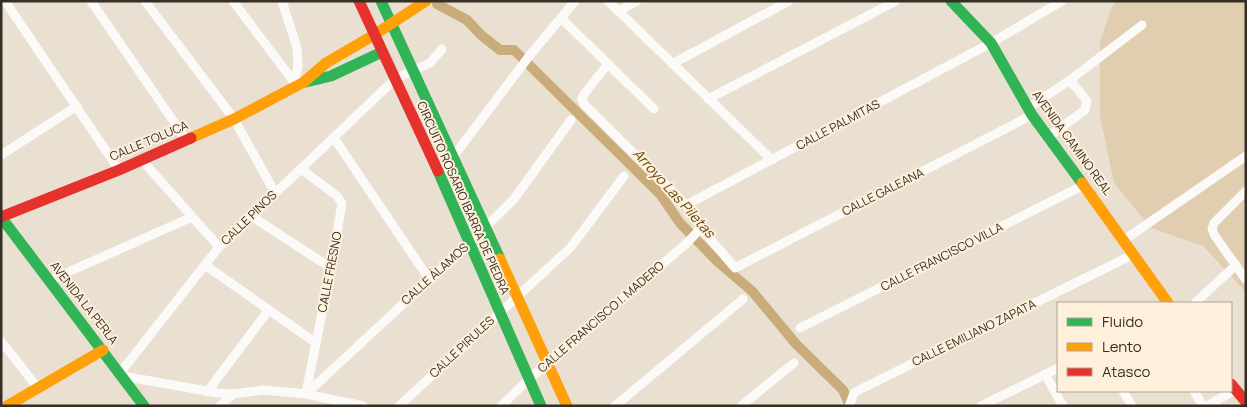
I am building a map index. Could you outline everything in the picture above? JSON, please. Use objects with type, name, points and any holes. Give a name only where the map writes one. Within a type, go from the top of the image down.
[{"type":"main road","name":"CIRCUITO ROSARIO IBARRA DE PIEDRA","points":[[359,1],[440,174],[541,406]]},
{"type":"main road","points":[[381,1],[454,156],[567,406]]},
{"type":"main road","name":"CALLE TOLUCA","points":[[1,217],[119,170],[234,119],[298,83],[326,63],[426,1]]},
{"type":"main road","name":"AVENIDA CAMINO REAL","points":[[951,1],[990,43],[1030,111],[1167,302]]},
{"type":"main road","name":"CALLE TOLUCA","points":[[298,83],[331,76],[382,52]]},
{"type":"main road","name":"AVENIDA LA PERLA","points":[[1,217],[144,406]]},
{"type":"main road","points":[[7,406],[20,402],[37,387],[103,350]]},
{"type":"main road","points":[[1233,387],[1246,402]]},
{"type":"street","points":[[5,1],[119,170]]},
{"type":"street","points":[[91,1],[187,141]]},
{"type":"street","points":[[145,1],[234,119],[275,194]]},
{"type":"street","points":[[233,1],[298,83]]},
{"type":"street","points":[[282,1],[297,48],[298,83]]},
{"type":"street","points":[[440,174],[521,66],[575,1]]},
{"type":"street","points":[[608,1],[772,160]]},
{"type":"street","points":[[618,11],[637,1]]},
{"type":"street","points":[[672,64],[789,1]]},
{"type":"street","points":[[708,99],[896,1]]},
{"type":"street","name":"CALLE PALMITAS","points":[[686,205],[990,43],[1049,4],[1062,1]]},
{"type":"street","points":[[561,18],[654,109]]},
{"type":"street","name":"CALLE GALEANA","points":[[699,230],[735,268],[1030,111],[1142,25]]},
{"type":"street","points":[[394,79],[430,63],[442,49]]},
{"type":"street","points":[[608,64],[584,94],[582,99],[584,104],[686,205],[699,230]]},
{"type":"street","name":"CALLE PINOS","points":[[121,374],[219,247],[394,79]]},
{"type":"street","points":[[1048,137],[1085,110],[1087,106],[1087,101],[1070,80]]},
{"type":"street","points":[[1,155],[77,106]]},
{"type":"street","name":"CALLE ÁLAMOS","points":[[306,394],[514,199],[571,120]]},
{"type":"street","points":[[334,138],[429,279]]},
{"type":"street","points":[[1124,240],[1246,156]]},
{"type":"street","points":[[142,160],[219,247]]},
{"type":"street","name":"CALLE FRESNO","points":[[301,169],[338,196],[342,204],[306,394]]},
{"type":"street","name":"CALLE PIRULES","points":[[400,406],[570,247],[624,176]]},
{"type":"street","name":"CALLE FRANCISCO VILLA","points":[[800,328],[1084,185]]},
{"type":"street","points":[[1246,191],[1214,223],[1212,228],[1215,236],[1246,280]]},
{"type":"street","points":[[252,216],[331,268]]},
{"type":"street","points":[[48,280],[192,217]]},
{"type":"street","name":"CALLE FRANCISCO I. MADERO","points":[[502,406],[528,379],[688,242],[699,230]]},
{"type":"street","name":"CALLE EMILIANO ZAPATA","points":[[849,406],[854,393],[1134,254]]},
{"type":"street","points":[[205,265],[316,343]]},
{"type":"street","points":[[1196,302],[1236,265]]},
{"type":"street","points":[[616,406],[743,299]]},
{"type":"street","points":[[207,392],[268,311]]},
{"type":"street","points":[[1,340],[37,387]]},
{"type":"street","points":[[741,406],[794,364]]},
{"type":"street","points":[[983,405],[1057,368]]},
{"type":"street","points":[[121,374],[207,392],[234,394],[263,390],[306,394],[346,405],[363,406]]},
{"type":"street","points":[[1045,374],[1063,406]]},
{"type":"street","points":[[1124,392],[1132,406]]},
{"type":"street","points":[[1195,392],[1205,406],[1226,392]]},
{"type":"street","points":[[220,406],[234,394]]},
{"type":"shaded area","points":[[1116,1],[1246,1],[1246,292],[1203,246],[1151,228],[1114,183],[1100,116],[1100,42],[1111,9]]},
{"type":"waterway","name":"Arroyo Las Piletas","points":[[437,4],[467,20],[481,35],[500,50],[514,50],[660,194],[680,223],[718,262],[752,291],[796,344],[843,390],[850,406]]},
{"type":"traffic: fast","points":[[381,1],[500,259]]},
{"type":"traffic: fast","points":[[951,1],[991,43],[1032,115],[1082,183]]},
{"type":"traffic: fast","points":[[306,82],[331,76],[382,52]]},
{"type":"traffic: fast","points":[[438,171],[541,406]]},
{"type":"traffic: fast","points":[[1,217],[144,406]]},
{"type":"traffic: slow","points":[[191,138],[234,119],[304,82],[326,63],[426,1]]},
{"type":"traffic: slow","points":[[1082,183],[1167,302]]},
{"type":"traffic: slow","points":[[500,259],[567,406]]},
{"type":"traffic: slow","points":[[7,406],[103,350]]},
{"type":"traffic: jam","points":[[359,1],[438,171]]},
{"type":"traffic: jam","points":[[1,217],[119,170],[191,138]]},
{"type":"traffic: jam","points":[[1232,385],[1246,402]]}]
